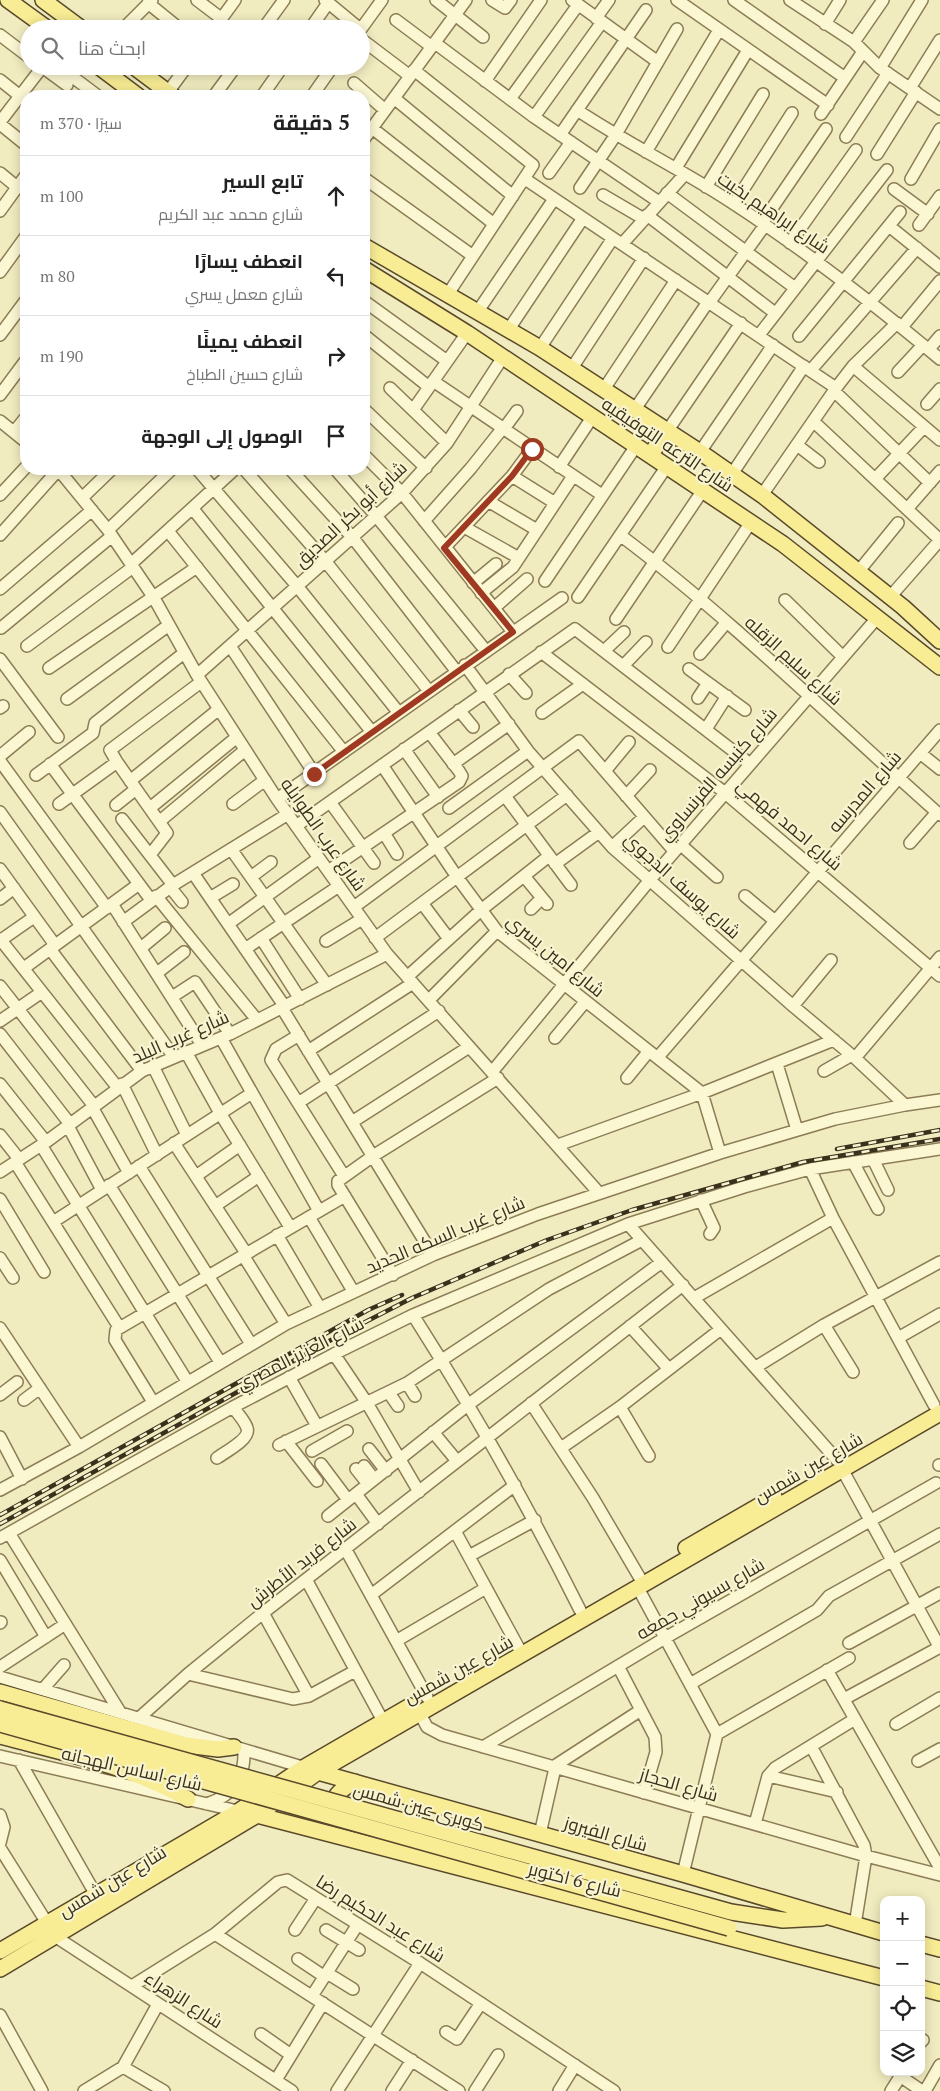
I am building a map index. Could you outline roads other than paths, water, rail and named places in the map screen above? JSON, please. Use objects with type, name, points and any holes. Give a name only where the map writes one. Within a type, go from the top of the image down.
[{"type":"main road","points":[[8,0],[36,20]]},
{"type":"main road","points":[[43,0],[70,20]]},
{"type":"main road","points":[[110,75],[130,90]]},
{"type":"main road","points":[[145,75],[165,90]]},
{"type":"main road","name":"شارع الترعه التوفيقيه","points":[[370,249],[509,329],[668,430],[762,495],[890,597],[940,641]]},
{"type":"main road","name":"شارع الترعه التوفيقيه","points":[[370,273],[467,333],[783,544],[940,667]]},
{"type":"main road","points":[[650,455],[668,430]]},
{"type":"main road","points":[[783,544],[797,524]]},
{"type":"main road","name":"شارع عين شمس","points":[[0,1969],[256,1815],[310,1770],[383,1721],[520,1650],[641,1583],[840,1465],[938,1412]]},
{"type":"main road","name":"شارع عين شمس","points":[[2,1945],[47,1923],[310,1770],[419,1712],[520,1650],[580,1610],[641,1583]]},
{"type":"main road","points":[[0,1692],[186,1745],[239,1749]]},
{"type":"main road","name":"كوبرى عين شمس","points":[[0,1709],[731,1912],[783,1920],[831,1917]]},
{"type":"main road","name":"كوبرى عين شمس","points":[[0,1724],[761,1937],[817,1960]]},
{"type":"main road","points":[[0,1736],[144,1777],[188,1799]]},
{"type":"main road","name":"شارع الفيروز","points":[[310,1770],[684,1874],[880,1932]]},
{"type":"main road","points":[[334,1836],[330,1826],[331,1804],[345,1787],[355,1782]]},
{"type":"main road","name":"شارع 6 اكتوبر","points":[[256,1815],[880,1977]]},
{"type":"main road","points":[[925,1945],[940,1949]]},
{"type":"main road","points":[[925,1989],[940,1992]]},
{"type":"street","points":[[198,0],[222,19],[236,0]]},
{"type":"street","points":[[270,20],[284,0]]},
{"type":"street","points":[[367,20],[382,0]]},
{"type":"street","points":[[436,0],[483,36]]},
{"type":"street","points":[[370,131],[466,0]]},
{"type":"street","points":[[492,0],[504,8],[511,0]]},
{"type":"street","points":[[485,81],[541,0]]},
{"type":"street","points":[[534,117],[599,20],[609,0]]},
{"type":"street","points":[[734,0],[845,78]]},
{"type":"street","points":[[824,24],[840,0]]},
{"type":"street","points":[[854,42],[883,0]]},
{"type":"street","points":[[846,137],[922,0]]},
{"type":"street","points":[[315,20],[327,1],[349,20]]},
{"type":"street","points":[[679,1],[748,50],[824,110],[862,53]]},
{"type":"street","points":[[793,1],[824,24],[854,42],[862,53],[940,109]]},
{"type":"street","points":[[131,20],[147,2],[169,20]]},
{"type":"street","points":[[510,99],[574,2],[658,62]]},
{"type":"street","points":[[560,135],[646,10]]},
{"type":"street","points":[[396,20],[560,135],[746,251],[795,288]]},
{"type":"street","points":[[580,188],[615,136],[678,29]]},
{"type":"street","points":[[646,152],[719,30]]},
{"type":"street","points":[[0,36],[20,50]]},
{"type":"street","points":[[877,154],[940,40]]},
{"type":"street","points":[[370,45],[412,73],[533,162],[532,169],[448,294]]},
{"type":"street","points":[[540,348],[618,241],[646,217],[663,198],[681,171],[748,50]]},
{"type":"street","points":[[28,90],[37,75]]},
{"type":"street","points":[[54,75],[67,85]]},
{"type":"street","points":[[69,75],[86,90]]},
{"type":"street","points":[[172,90],[182,75]]},
{"type":"street","points":[[218,90],[229,75]]},
{"type":"street","points":[[266,90],[277,75]]},
{"type":"street","points":[[316,90],[327,75]]},
{"type":"street","points":[[0,80],[20,96]]},
{"type":"street","points":[[354,83],[362,90]]},
{"type":"street","points":[[706,187],[763,94]]},
{"type":"street","points":[[370,97],[385,110]]},
{"type":"street","points":[[394,98],[513,196]]},
{"type":"street","points":[[20,101],[0,123],[20,140]]},
{"type":"street","name":"شارع ابراهيم بخيت","points":[[577,110],[615,136],[681,171],[734,204],[844,281],[940,359]]},
{"type":"street","points":[[734,204],[792,113]]},
{"type":"street","points":[[372,128],[494,224]]},
{"type":"street","points":[[635,409],[746,251],[826,129]]},
{"type":"street","points":[[911,179],[940,129]]},
{"type":"street","points":[[549,173],[571,142]]},
{"type":"street","points":[[790,243],[856,150]]},
{"type":"street","points":[[759,335],[887,170]]},
{"type":"street","points":[[0,173],[17,187]]},
{"type":"street","points":[[525,179],[808,368],[835,389],[930,483]]},
{"type":"street","points":[[370,182],[473,256]]},
{"type":"street","points":[[0,211],[20,183]]},
{"type":"street","points":[[894,189],[928,214]]},
{"type":"street","points":[[603,195],[646,217],[775,312]]},
{"type":"street","points":[[919,225],[940,197]]},
{"type":"street","points":[[478,311],[554,199]]},
{"type":"street","points":[[799,336],[900,212]]},
{"type":"street","points":[[509,329],[583,218]]},
{"type":"street","points":[[889,226],[940,266]]},
{"type":"street","points":[[0,272],[20,244]]},
{"type":"street","points":[[732,474],[808,368],[871,302],[917,248]]},
{"type":"street","points":[[572,368],[644,258]]},
{"type":"street","points":[[604,389],[676,280]]},
{"type":"street","points":[[762,495],[853,366],[900,325],[940,281]]},
{"type":"street","points":[[370,305],[447,361]]},
{"type":"street","points":[[0,335],[20,308]]},
{"type":"street","points":[[668,430],[741,323]]},
{"type":"street","points":[[413,410],[467,333]]},
{"type":"street","points":[[898,372],[940,336]]},
{"type":"street","points":[[370,339],[431,384],[602,495]]},
{"type":"street","points":[[700,452],[773,345]]},
{"type":"street","name":"شارع أبو بكر الصديق","points":[[117,762],[110,750],[199,678],[230,646],[377,517],[426,468],[447,442],[503,357]]},
{"type":"street","points":[[853,366],[940,440]]},
{"type":"street","points":[[0,394],[20,368]]},
{"type":"street","points":[[390,388],[447,442]]},
{"type":"street","points":[[927,404],[940,389]]},
{"type":"street","points":[[424,521],[471,468],[517,411]]},
{"type":"street","points":[[370,415],[426,468]]},
{"type":"street","points":[[559,467],[593,416]]},
{"type":"street","points":[[0,420],[20,437]]},
{"type":"street","points":[[813,422],[940,540],[890,597]]},
{"type":"street","points":[[14,432],[20,424]]},
{"type":"street","points":[[875,479],[924,427]]},
{"type":"street","points":[[797,445],[819,462]]},
{"type":"street","points":[[545,581],[636,446]]},
{"type":"street","points":[[444,548],[512,476],[532,449]]},
{"type":"street","points":[[370,461],[402,493],[444,548],[513,632]]},
{"type":"street","points":[[578,597],[667,466]]},
{"type":"street","points":[[907,509],[940,471]]},
{"type":"street","points":[[0,495],[20,473]]},
{"type":"street","points":[[0,534],[54,475]]},
{"type":"street","name":"شارع عرب الطوايله","points":[[64,475],[110,533],[132,565],[154,598],[199,678],[245,750],[277,799],[375,938],[387,954],[599,1193]]},
{"type":"street","points":[[82,498],[106,475]]},
{"type":"street","points":[[1,628],[110,533],[166,475]]},
{"type":"street","points":[[203,475],[297,586],[399,713]]},
{"type":"street","points":[[27,646],[132,565],[229,475]]},
{"type":"street","points":[[249,475],[326,562],[430,691]]},
{"type":"street","name":"شارع يوسف الدجوي","points":[[295,475],[353,538],[461,669],[485,691],[528,751],[612,847],[793,1006],[854,1056],[905,1105]]},
{"type":"street","points":[[339,475],[377,517],[486,651]]},
{"type":"street","points":[[512,476],[555,503]]},
{"type":"street","points":[[481,592],[510,570],[573,476]]},
{"type":"street","points":[[616,620],[703,490]]},
{"type":"street","points":[[488,501],[537,530]]},
{"type":"street","points":[[193,509],[372,732]]},
{"type":"street","points":[[0,589],[92,510]]},
{"type":"street","points":[[668,646],[751,522]]},
{"type":"street","points":[[858,572],[898,523]]},
{"type":"street","points":[[464,527],[519,558]]},
{"type":"street","points":[[168,531],[344,752]]},
{"type":"street","name":"شارع سليم الزقله","points":[[620,535],[655,562],[726,623],[939,814]]},
{"type":"street","points":[[473,583],[496,564]]},
{"type":"street","points":[[49,668],[197,568]]},
{"type":"street","points":[[494,608],[527,578]]},
{"type":"street","points":[[277,799],[562,598]]},
{"type":"street","points":[[785,600],[842,657]]},
{"type":"street","name":"شارع كنيسه الفرنساوي","points":[[344,1176],[495,1075],[563,985],[649,881],[876,618]]},
{"type":"street","points":[[700,654],[726,623]]},
{"type":"street","points":[[67,699],[169,625]]},
{"type":"street","points":[[296,826],[573,629],[578,630],[605,650],[749,763]]},
{"type":"street","points":[[605,650],[624,632]]},
{"type":"street","points":[[624,666],[646,642]]},
{"type":"street","points":[[230,646],[314,774]]},
{"type":"street","name":"شارع احمد فهمي","points":[[541,652],[724,792],[819,870],[940,976]]},
{"type":"street","points":[[36,775],[93,733],[95,723],[184,653]]},
{"type":"street","points":[[0,659],[58,737]]},
{"type":"street","points":[[689,669],[745,710]]},
{"type":"street","points":[[509,674],[526,693]]},
{"type":"street","points":[[698,698],[708,683]]},
{"type":"street","points":[[542,713],[583,684]]},
{"type":"street","points":[[706,729],[727,696]]},
{"type":"street","points":[[116,805],[133,785],[219,709]]},
{"type":"street","points":[[459,710],[473,727]]},
{"type":"street","points":[[453,764],[508,724]]},
{"type":"street","name":"شارع المدرسه","points":[[627,1078],[654,1054],[741,960],[940,730]]},
{"type":"street","points":[[0,756],[29,732]]},
{"type":"street","points":[[328,871],[460,782],[462,776],[429,732]]},
{"type":"street","points":[[150,808],[237,737]]},
{"type":"street","points":[[354,907],[579,741],[644,817],[677,848],[717,877]]},
{"type":"street","points":[[605,771],[629,742]]},
{"type":"street","points":[[404,749],[452,812],[528,751]]},
{"type":"street","points":[[160,821],[245,750]]},
{"type":"street","points":[[920,753],[940,769]]},
{"type":"street","points":[[0,761],[123,922],[202,1045]]},
{"type":"street","points":[[59,804],[117,762],[160,821],[167,835],[150,855]]},
{"type":"street","points":[[50,764],[139,884],[154,898],[257,1020]]},
{"type":"street","name":"شارع امين يسري","points":[[382,764],[457,877],[497,931],[702,1093]]},
{"type":"street","points":[[626,796],[650,770]]},
{"type":"street","points":[[233,804],[265,780]]},
{"type":"street","points":[[375,938],[567,795]]},
{"type":"street","points":[[505,796],[571,885]]},
{"type":"street","points":[[330,802],[374,863]]},
{"type":"street","points":[[0,812],[174,1057]]},
{"type":"street","points":[[123,922],[171,886],[288,814]]},
{"type":"street","points":[[910,843],[939,814]]},
{"type":"street","points":[[612,847],[644,817]]},
{"type":"street","points":[[122,819],[150,855],[182,902]]},
{"type":"street","points":[[308,1051],[410,980],[449,939],[481,910],[524,876],[599,832]]},
{"type":"street","points":[[384,834],[397,854]]},
{"type":"street","points":[[231,849],[327,985]]},
{"type":"street","points":[[228,924],[319,858]]},
{"type":"street","points":[[251,877],[271,862]]},
{"type":"street","points":[[0,869],[34,917],[52,947],[142,1071]]},
{"type":"street","points":[[192,874],[284,1007],[308,1051],[433,1255]]},
{"type":"street","points":[[524,876],[544,901],[531,909]]},
{"type":"street","points":[[24,968],[139,884]]},
{"type":"street","points":[[210,898],[233,884]]},
{"type":"street","points":[[245,949],[338,886]]},
{"type":"street","points":[[0,899],[14,888]]},
{"type":"street","points":[[745,896],[775,921]]},
{"type":"street","points":[[422,903],[449,939]]},
{"type":"street","points":[[34,917],[1,940],[120,1086],[156,1154]]},
{"type":"street","points":[[326,941],[362,919]]},
{"type":"street","points":[[140,948],[165,928]]},
{"type":"street","points":[[429,1000],[497,931]]},
{"type":"street","points":[[261,938],[300,999]]},
{"type":"street","points":[[156,973],[184,952]]},
{"type":"street","name":"شارع غرب البلد","points":[[0,1172],[44,1143],[142,1071],[225,1036],[387,954]]},
{"type":"street","points":[[824,1071],[854,1056],[940,957]]},
{"type":"street","points":[[793,1006],[831,960]]},
{"type":"street","points":[[172,997],[195,982],[225,1036],[252,1093],[319,1211]]},
{"type":"street","points":[[0,986],[93,1106],[134,1169],[208,1275],[251,1344]]},
{"type":"street","points":[[0,1021],[42,992]]},
{"type":"street","points":[[555,1038],[585,1002]]},
{"type":"street","points":[[298,1103],[439,1012]]},
{"type":"street","points":[[0,1034],[69,1125],[105,1188],[220,1362]]},
{"type":"street","points":[[299,1035],[276,1049],[271,1060],[344,1176],[337,1182],[393,1275]]},
{"type":"street","points":[[558,1146],[778,1064],[834,1040]]},
{"type":"street","points":[[352,1122],[469,1047]]},
{"type":"street","points":[[186,1052],[220,1113],[290,1227]]},
{"type":"street","points":[[778,1064],[797,1130]]},
{"type":"street","points":[[153,1066],[187,1134]]},
{"type":"street","points":[[0,1084],[44,1143],[78,1205],[188,1381]]},
{"type":"street","points":[[53,1222],[252,1093]]},
{"type":"street","points":[[702,1093],[720,1153]]},
{"type":"street","name":"شارع غرب السكه الحديد","points":[[0,1490],[79,1447],[286,1324],[433,1255],[599,1193],[720,1153],[834,1119],[940,1100]]},
{"type":"street","points":[[0,1135],[119,1327]]},
{"type":"street","points":[[174,1143],[245,1254],[286,1324]]},
{"type":"street","points":[[196,1176],[240,1145]]},
{"type":"street","name":"شارع العزيز المصري","points":[[4,1536],[233,1407],[412,1315],[628,1224],[701,1200],[810,1169],[940,1149]]},
{"type":"street","points":[[874,1159],[888,1190]]},
{"type":"street","points":[[853,1162],[878,1209]]},
{"type":"street","points":[[810,1169],[833,1218],[938,1412]]},
{"type":"street","points":[[215,1206],[259,1176]]},
{"type":"street","points":[[152,1402],[115,1340],[114,1335],[119,1327],[345,1196]]},
{"type":"street","points":[[701,1200],[714,1230],[710,1234]]},
{"type":"street","points":[[2,1205],[44,1272]]},
{"type":"street","points":[[309,1217],[353,1292]]},
{"type":"street","points":[[694,1298],[833,1218]]},
{"type":"street","points":[[628,1224],[756,1367],[840,1465],[940,1647],[844,1699]]},
{"type":"street","points":[[277,1235],[320,1308]]},
{"type":"street","points":[[317,1481],[282,1443],[407,1383],[549,1289],[642,1240]]},
{"type":"street","points":[[0,1258],[13,1278]]},
{"type":"street","points":[[328,1516],[469,1404],[662,1262]]},
{"type":"street","points":[[756,1367],[824,1325],[940,1262]]},
{"type":"street","name":"شارع فريد الأطرش","points":[[139,1718],[188,1674],[263,1613],[683,1285]]},
{"type":"street","points":[[898,1338],[940,1314]]},
{"type":"street","points":[[412,1315],[469,1404],[516,1485],[580,1610]]},
{"type":"street","points":[[824,1325],[853,1372]]},
{"type":"street","points":[[630,1326],[650,1355],[669,1369]]},
{"type":"street","points":[[0,1328],[79,1447]]},
{"type":"street","points":[[560,1448],[620,1407],[721,1329]]},
{"type":"street","points":[[334,1354],[367,1403],[401,1459],[418,1492]]},
{"type":"street","points":[[289,1377],[324,1445]]},
{"type":"street","points":[[0,1394],[17,1382]]},
{"type":"street","points":[[407,1383],[416,1396]]},
{"type":"street","points":[[24,1400],[40,1388]]},
{"type":"street","points":[[389,1393],[398,1406]]},
{"type":"street","points":[[531,1403],[594,1498],[641,1583],[665,1638],[717,1734],[698,1808],[684,1874]]},
{"type":"street","points":[[217,1458],[242,1439],[248,1432],[247,1427],[233,1407]]},
{"type":"street","points":[[620,1407],[649,1456]]},
{"type":"street","points":[[312,1451],[347,1431]]},
{"type":"street","points":[[433,1432],[457,1461]]},
{"type":"street","points":[[0,1438],[22,1478]]},
{"type":"street","points":[[369,1449],[386,1470]]},
{"type":"street","points":[[320,1464],[378,1524]]},
{"type":"street","points":[[360,1467],[371,1482]]},
{"type":"street","name":"شارع بسيوني جمعه","points":[[484,1747],[665,1638],[936,1483]]},
{"type":"street","points":[[371,1595],[516,1485]]},
{"type":"street","points":[[468,1556],[535,1520]]},
{"type":"street","points":[[455,1531],[520,1650]]},
{"type":"street","points":[[690,1684],[821,1606],[829,1596],[940,1534]]},
{"type":"street","points":[[4,1536],[120,1712]]},
{"type":"street","points":[[346,1550],[427,1697]]},
{"type":"street","points":[[0,1560],[46,1636]]},
{"type":"street","points":[[306,1580],[383,1721]]},
{"type":"street","points":[[396,1641],[486,1588]]},
{"type":"street","points":[[849,1642],[940,1593]]},
{"type":"street","points":[[263,1613],[310,1696]]},
{"type":"street","points":[[0,1667],[64,1625]]},
{"type":"street","points":[[717,1734],[849,1658]]},
{"type":"street","points":[[43,1690],[64,1665]]},
{"type":"street","points":[[618,1666],[656,1744],[644,1793]]},
{"type":"street","points":[[827,1670],[940,1868]]},
{"type":"street","points":[[188,1674],[281,1698],[302,1698],[310,1696],[356,1671]]},
{"type":"street","points":[[0,1677],[310,1770]]},
{"type":"street","points":[[896,1724],[940,1698]]},
{"type":"street","points":[[540,1834],[554,1768],[640,1710]]},
{"type":"street","name":"شارع الحجاز","points":[[419,1712],[435,1733],[866,1856],[940,1875]]},
{"type":"street","points":[[755,1824],[768,1776],[775,1768],[855,1718]]},
{"type":"street","points":[[811,1746],[860,1836],[866,1856],[855,1925]]},
{"type":"street","points":[[207,1804],[221,1799],[237,1784],[245,1765],[239,1749]]},
{"type":"street","points":[[918,1761],[940,1749]]},
{"type":"street","name":"شارع اساس الهجانه","points":[[0,1756],[256,1815]]},
{"type":"street","points":[[19,1760],[96,1895]]},
{"type":"street","points":[[768,1776],[837,1792]]},
{"type":"street","points":[[0,1815],[4,1827],[0,1843]]},
{"type":"street","points":[[0,1848],[47,1923]]},
{"type":"street","name":"شارع عبد الحكيم رضا","points":[[132,1986],[215,1934],[282,1880],[293,1883],[420,1963],[575,2065],[607,2089]]},
{"type":"street","points":[[295,1930],[316,1898]]},
{"type":"street","points":[[312,1996],[358,1924]]},
{"type":"street","points":[[326,1930],[359,1950]]},
{"type":"street","points":[[215,1934],[459,2091]]},
{"type":"street","name":"شارع الزهراء","points":[[56,1937],[292,2091]]},
{"type":"street","points":[[298,1959],[353,1989]]},
{"type":"street","points":[[337,2091],[420,1963]]},
{"type":"street","points":[[446,2032],[457,2039],[481,2003]]},
{"type":"street","points":[[84,2091],[123,2067],[158,2004]]},
{"type":"street","points":[[276,2080],[323,2004]]},
{"type":"street","points":[[0,2015],[42,2091]]},
{"type":"street","points":[[262,2034],[291,2055]]},
{"type":"street","points":[[475,2091],[498,2055]]},
{"type":"street","points":[[392,2091],[412,2060]]},
{"type":"street","points":[[559,2091],[575,2065]]},
{"type":"street","points":[[904,2076],[923,2091],[940,2065]]},
{"type":"street","points":[[123,2067],[164,2091]]},
{"type":"street","points":[[891,2091],[901,2076]]},
{"type":"railway","points":[[837,1149],[940,1130]]},
{"type":"railway","points":[[0,1524],[340,1335],[412,1298],[547,1240],[632,1210],[803,1162],[940,1139]]},
{"type":"railway","points":[[0,1515],[368,1310],[402,1295]]}]
